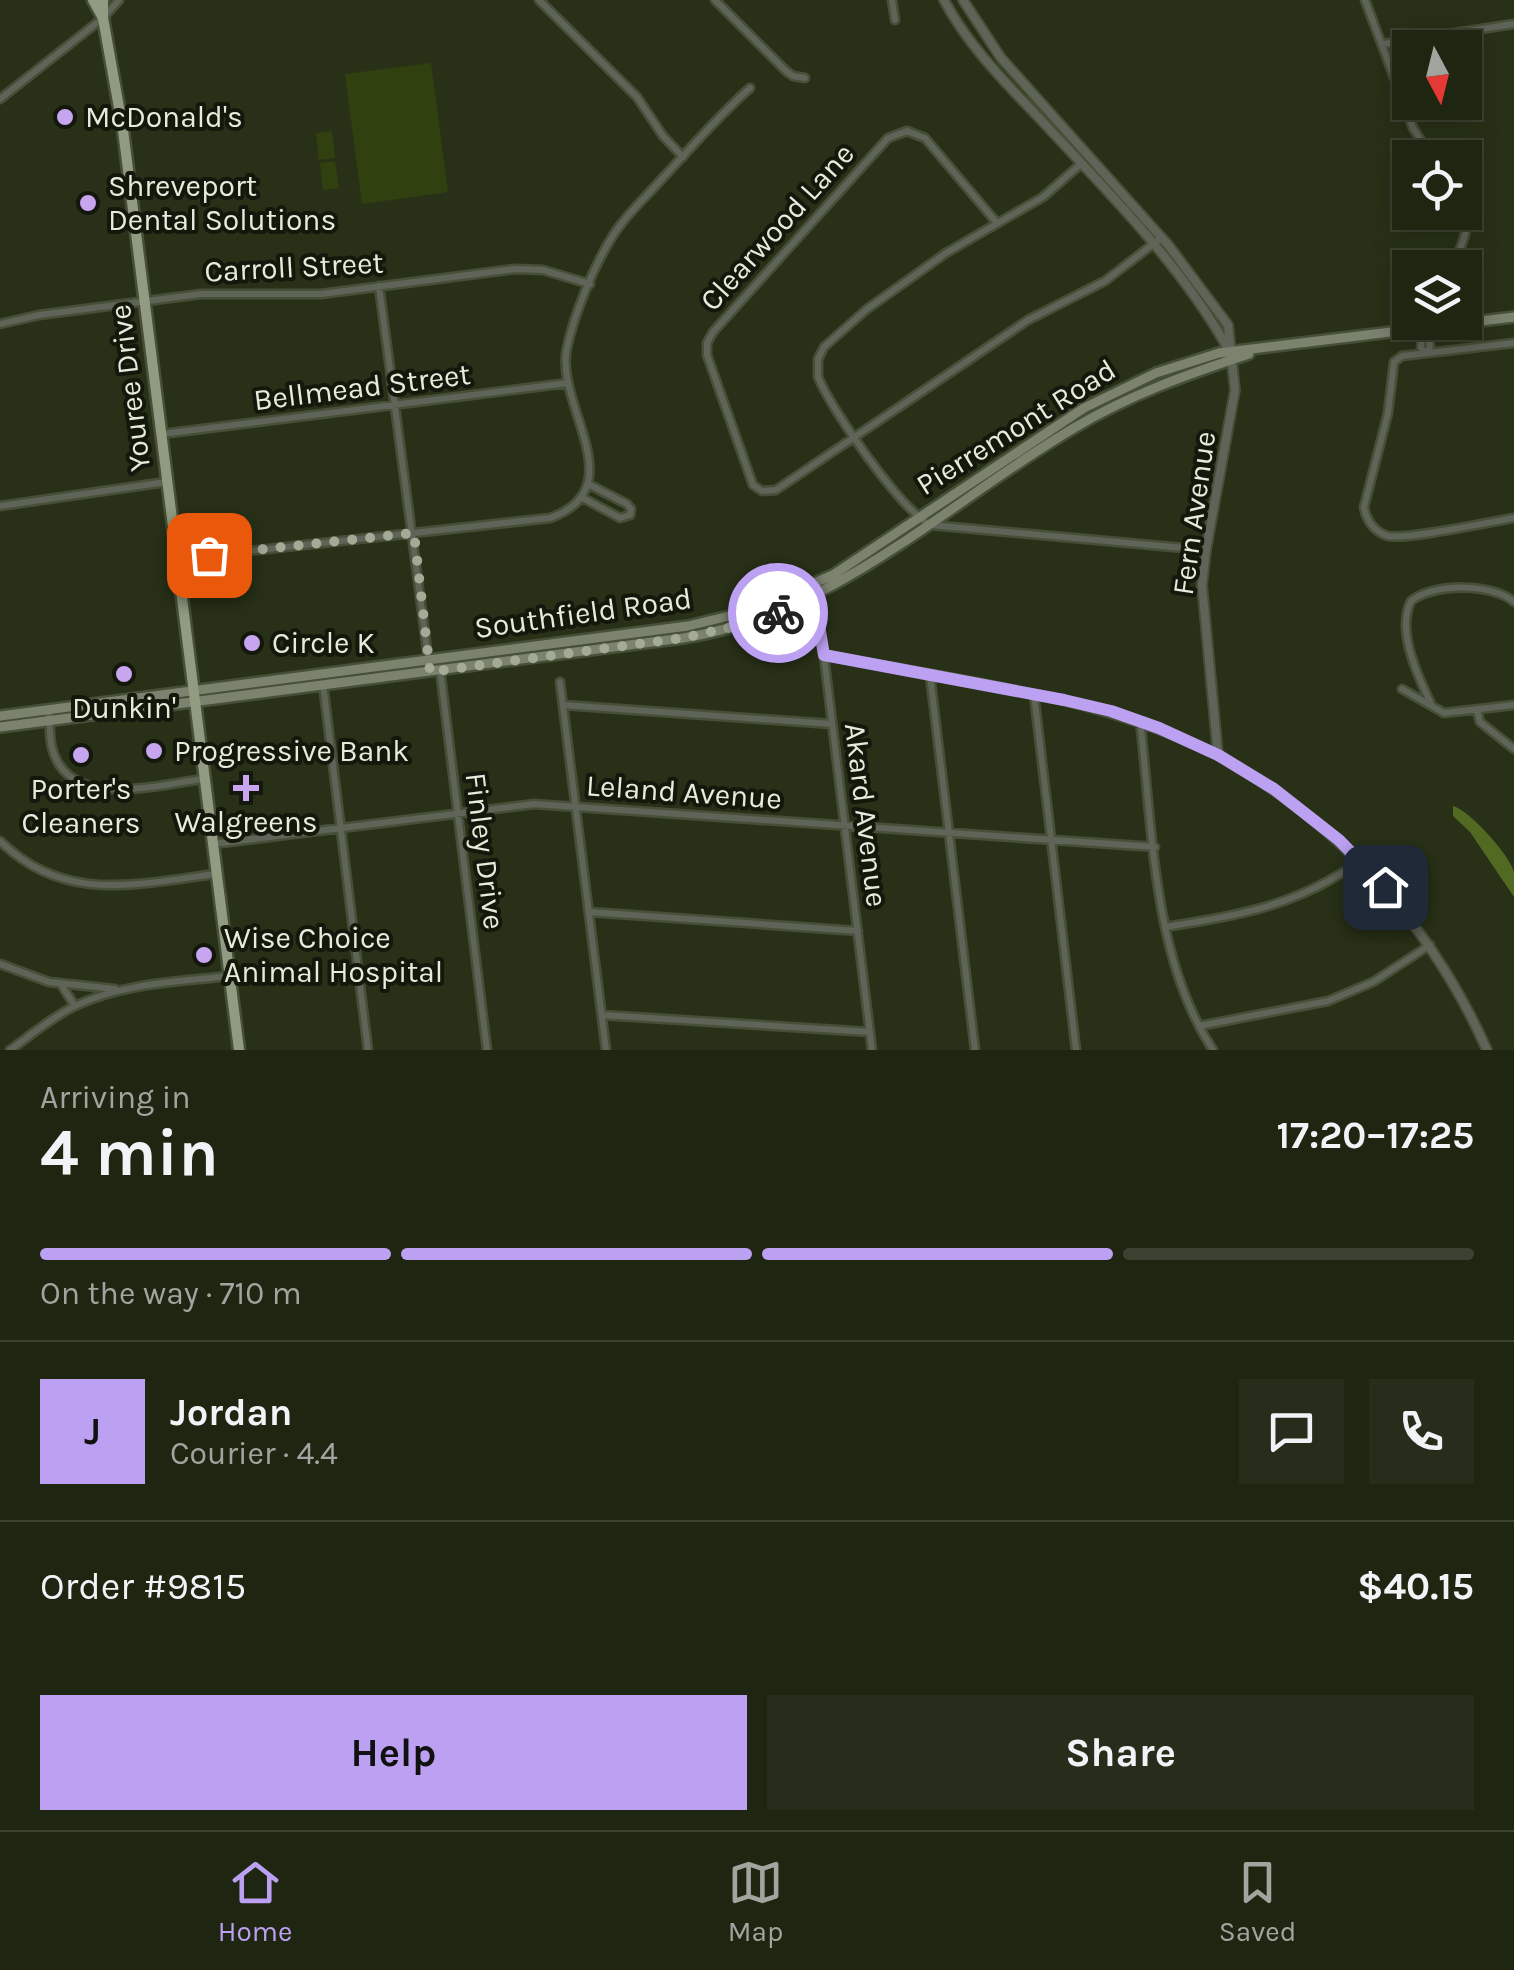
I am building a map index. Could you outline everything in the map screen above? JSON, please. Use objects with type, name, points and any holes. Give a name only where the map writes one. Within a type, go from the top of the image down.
[{"type":"main road","name":"Youree Drive","points":[[93,0],[103,18]]},
{"type":"main road","name":"Youree Drive","points":[[104,0],[103,18],[120,109],[238,1050]]},
{"type":"main road","name":"Pierremont Road","points":[[1482,322],[1514,319]]},
{"type":"main road","name":"Pierremont Road","points":[[812,592],[952,495],[1134,382],[1192,360],[1392,332]]},
{"type":"main road","name":"Pierremont Road","points":[[812,592],[848,579],[960,504],[1067,425]]},
{"type":"main road","points":[[952,495],[960,504]]},
{"type":"main road","name":"Southfield Road","points":[[0,716],[67,713],[322,679],[434,658],[635,645],[730,623],[812,592]]},
{"type":"main road","name":"Southfield Road","points":[[322,679],[435,671],[634,633],[730,623]]},
{"type":"main road","points":[[634,633],[635,645]]},
{"type":"main road","name":"Southfield Road","points":[[0,727],[49,715]]},
{"type":"street","points":[[0,98],[103,18],[119,0]]},
{"type":"street","points":[[539,0],[637,97],[663,136],[683,157]]},
{"type":"street","points":[[715,0],[786,71],[805,78]]},
{"type":"street","points":[[892,0],[895,20]]},
{"type":"street","points":[[944,0],[973,45],[1192,293],[1230,356]]},
{"type":"street","name":"Fern Avenue","points":[[963,0],[1000,58],[1162,238],[1228,325],[1236,390],[1206,550],[1202,604],[1218,755]]},
{"type":"street","points":[[1365,0],[1421,140]]},
{"type":"street","points":[[1382,44],[1514,24]]},
{"type":"street","points":[[176,559],[550,518],[566,512],[581,497],[590,469],[568,383],[565,354],[590,284],[615,232],[750,88]]},
{"type":"street","name":"Clearwood Lane","points":[[855,436],[776,490],[756,487],[749,480],[707,355],[707,343],[713,332],[888,138],[898,132],[925,138],[997,223]]},
{"type":"street","points":[[1090,156],[1043,196],[926,266],[854,320],[822,351],[817,372],[822,388],[855,436],[918,518],[930,525],[1206,550]]},
{"type":"street","points":[[855,436],[1028,320],[1106,282],[1162,238]]},
{"type":"street","name":"Carroll Street","points":[[0,324],[34,315],[227,292],[294,296],[534,269],[590,284]]},
{"type":"street","name":"Finley Drive","points":[[379,286],[458,814],[487,1050]]},
{"type":"street","points":[[1420,340],[1420,348],[1426,353]]},
{"type":"street","points":[[1514,343],[1402,356],[1392,364],[1388,413],[1364,502],[1369,522],[1380,533],[1394,537],[1514,518]]},
{"type":"street","name":"Bellmead Street","points":[[160,434],[568,383]]},
{"type":"street","points":[[0,506],[166,482]]},
{"type":"street","points":[[581,497],[620,518],[630,515],[627,504],[588,484]]},
{"type":"street","points":[[1431,704],[1411,650],[1406,620],[1412,601],[1425,593],[1485,587],[1514,602]]},
{"type":"street","name":"Akard Avenue","points":[[812,592],[824,655],[872,1050]]},
{"type":"street","points":[[824,655],[1095,706],[1218,755],[1299,808],[1360,861],[1430,944],[1462,996],[1487,1050]]},
{"type":"street","points":[[930,675],[975,1050]]},
{"type":"street","points":[[322,679],[368,1050]]},
{"type":"street","points":[[560,682],[606,1050]]},
{"type":"street","points":[[1402,689],[1444,713],[1514,706]]},
{"type":"street","points":[[1034,693],[1076,1050]]},
{"type":"street","points":[[562,705],[832,724]]},
{"type":"street","points":[[1477,710],[1480,722],[1514,749]]},
{"type":"street","points":[[49,715],[57,759],[69,775],[90,787],[114,790],[204,778]]},
{"type":"street","points":[[1140,721],[1165,928],[1177,974],[1213,1050]]},
{"type":"street","name":"Leland Avenue","points":[[212,844],[534,804],[1155,847]]},
{"type":"street","points":[[0,841],[35,868],[78,884],[118,886],[216,874]]},
{"type":"street","points":[[1165,928],[1280,905],[1332,881],[1360,861]]},
{"type":"street","points":[[588,912],[858,931]]},
{"type":"street","points":[[1199,1026],[1328,1001],[1373,982],[1430,944]]},
{"type":"street","points":[[0,964],[57,983],[122,989],[229,976]]},
{"type":"street","points":[[57,983],[66,989],[75,1006]]},
{"type":"street","points":[[10,1050],[75,1006],[122,989]]},
{"type":"street","points":[[602,1015],[870,1032]]},
{"type":"shaded area","points":[[431,63],[448,192],[362,204],[345,74]]},
{"type":"shaded area","points":[[332,131],[335,158],[319,160],[316,133]]},
{"type":"shaded area","points":[[335,161],[339,188],[323,190],[320,163]]},
{"type":"shaded area","points":[[1453,806],[1478,824],[1505,855],[1514,872],[1514,897],[1470,832],[1453,816]]},
{"type":"way so far","points":[[209,555],[414,533],[430,672],[683,638],[778,613]]},
{"type":"place","name":"McDonald's","points":[[65,117]]},
{"type":"place","name":"Shreveport Dental Solutions","points":[[88,203]]},
{"type":"place","name":"Circle K","points":[[252,643]]},
{"type":"place","name":"Dunkin'","points":[[124,674]]},
{"type":"place","name":"Progressive Bank","points":[[154,751]]},
{"type":"place","name":"Porter's Cleaners","points":[[81,755]]},
{"type":"place","name":"Walgreens","points":[[246,788]]},
{"type":"place","name":"Wise Choice Animal Hospital","points":[[204,955]]},
{"type":"route","points":[[778,613],[814,597],[824,655],[1095,706],[1190,741],[1243,769],[1312,817],[1385,887]]}]
